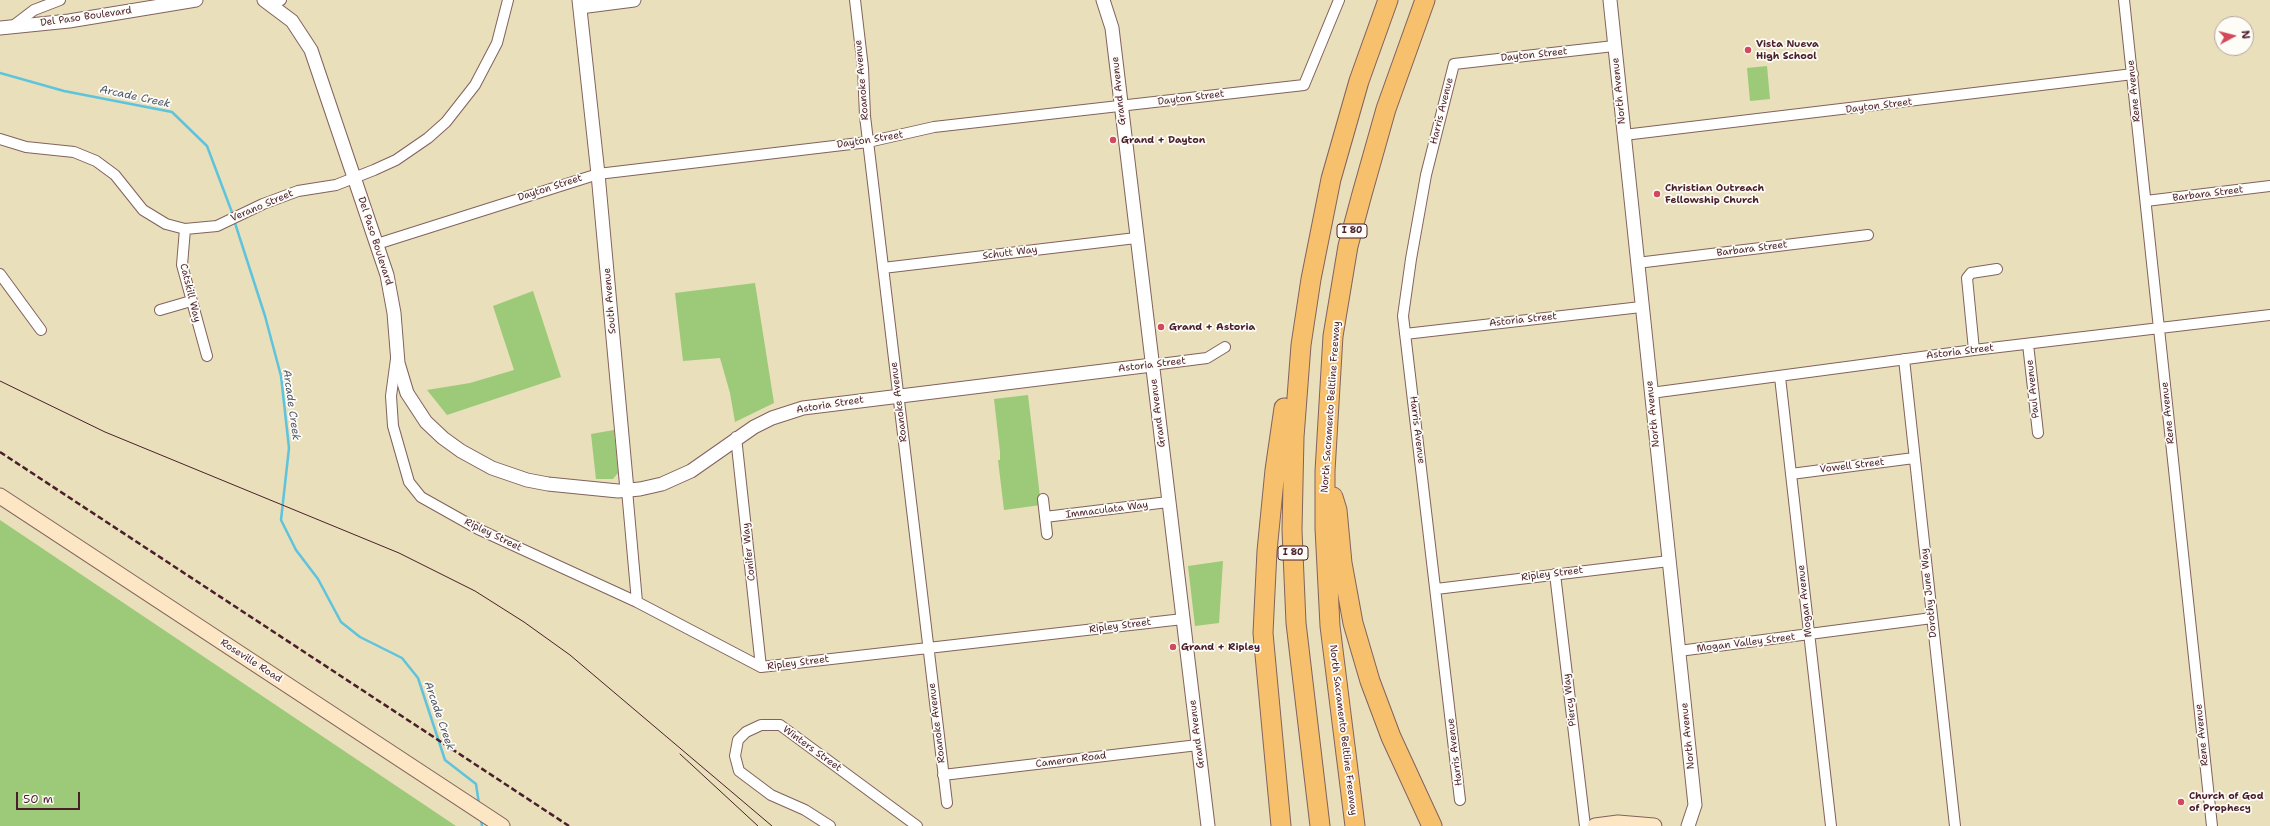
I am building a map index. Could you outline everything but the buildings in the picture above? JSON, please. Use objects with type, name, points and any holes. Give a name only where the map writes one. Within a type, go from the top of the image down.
[{"type":"highway","name":"I 80","points":[[1320,826],[1296,623],[1292,530],[1294,437],[1301,345],[1311,279],[1331,179],[1359,81],[1388,0]]},
{"type":"highway","name":"North Sacramento Beltline Freeway","points":[[1355,826],[1330,626],[1325,528],[1325,471],[1333,336],[1348,246],[1386,109],[1424,0]]},
{"type":"highway","points":[[1281,826],[1263,632],[1266,573],[1275,470],[1287,390],[1297,332],[1311,279]]},
{"type":"highway","points":[[1325,471],[1337,510],[1342,563],[1353,623],[1370,681],[1391,737],[1432,826]]},
{"type":"main road","name":"Roseville Road","points":[[0,496],[502,826]]},
{"type":"main road","points":[[1595,826],[1618,823],[1654,826]]},
{"type":"street","points":[[6,27],[34,10],[60,0]]},
{"type":"street","name":"Del Paso Boulevard","points":[[6,27],[69,21],[196,0]]},
{"type":"street","name":"Verano Street","points":[[0,139],[26,147],[74,152],[96,160],[115,175],[143,210],[166,224],[185,229],[217,226],[253,209],[298,191],[336,185],[355,178],[388,164],[409,152],[441,126],[461,104],[487,65],[496,43],[508,0]]},
{"type":"street","points":[[580,3],[634,0]]},
{"type":"street","name":"Roanoke Avenue","points":[[855,0],[863,68],[868,142],[947,803]]},
{"type":"street","name":"Grand Avenue","points":[[1103,0],[1112,28],[1120,106],[1208,826]]},
{"type":"street","name":"Dayton Street","points":[[377,244],[598,174],[868,142],[892,138],[934,127],[1304,85],[1339,0]]},
{"type":"street","name":"North Avenue","points":[[1610,0],[1650,393],[1695,805],[1688,826]]},
{"type":"street","name":"Rene Avenue","points":[[2124,0],[2212,826]]},
{"type":"street","name":"Del Paso Boulevard","points":[[272,1],[292,21],[311,50],[377,244],[391,290],[397,353],[391,396],[392,426],[409,482],[416,492],[427,500]]},
{"type":"street","name":"South Avenue","points":[[580,3],[598,174],[637,602]]},
{"type":"street","name":"Dayton Street","points":[[1454,64],[1614,46]]},
{"type":"street","name":"Harris Avenue","points":[[1454,64],[1438,126],[1415,231],[1403,316],[1460,800]]},
{"type":"street","name":"Dayton Street","points":[[1624,135],[2133,74]]},
{"type":"street","name":"Barbara Street","points":[[2146,201],[2270,186]]},
{"type":"street","name":"Catskill Way","points":[[185,229],[182,265],[207,356]]},
{"type":"street","name":"Barbara Street","points":[[1637,263],[1868,235]]},
{"type":"street","name":"Schutt Way","points":[[883,268],[1136,238]]},
{"type":"street","points":[[1974,350],[1967,278],[1971,273],[1997,269]]},
{"type":"street","points":[[0,274],[41,330]]},
{"type":"street","points":[[160,310],[191,300]]},
{"type":"street","name":"Astoria Street","points":[[1405,334],[1641,307]]},
{"type":"street","name":"Astoria Street","points":[[1650,393],[1974,350],[2270,315]]},
{"type":"street","name":"Paul Avenue","points":[[2028,344],[2038,433]]},
{"type":"street","name":"Astoria Street","points":[[397,353],[403,384],[415,407],[426,422],[443,438],[479,462],[506,474],[534,482],[618,491],[662,484],[677,478],[704,463],[754,426],[790,411],[823,404],[1207,358],[1225,347]]},
{"type":"street","name":"Dorothy June Way","points":[[1904,359],[1955,826]]},
{"type":"street","name":"Mogan Avenue","points":[[1780,376],[1808,635],[1831,826]]},
{"type":"street","name":"Conifer Way","points":[[736,438],[761,667]]},
{"type":"street","name":"Vowell Street","points":[[1791,474],[1914,458]]},
{"type":"street","points":[[1043,499],[1047,534]]},
{"type":"street","name":"Ripley Street","points":[[427,500],[478,529],[637,602],[761,667],[1183,619]]},
{"type":"street","name":"Immaculata Way","points":[[1045,517],[1168,502]]},
{"type":"street","name":"Ripley Street","points":[[1436,588],[1669,560]]},
{"type":"street","name":"Piercy Way","points":[[1555,574],[1585,826]]},
{"type":"street","name":"Mogan Valley Street","points":[[1678,651],[1932,618]]},
{"type":"street","name":"Winters Street","points":[[830,826],[805,810],[771,795],[739,772],[735,756],[738,740],[746,732],[761,725],[780,726],[917,826]]},
{"type":"street","name":"Cameron Road","points":[[943,775],[1198,744]]},
{"type":"green space","points":[[1767,66],[1770,99],[1750,101],[1747,68]]},
{"type":"green space","points":[[755,283],[774,403],[735,422],[730,393],[720,358],[683,361],[675,293]]},
{"type":"green space","points":[[533,291],[561,377],[447,415],[427,390],[470,383],[514,370],[493,306]]},
{"type":"green space","points":[[1028,395],[1041,505],[1004,510],[998,460],[1000,460],[1000,452],[994,399]]},
{"type":"green space","points":[[614,430],[618,473],[613,479],[596,479],[591,434]]},
{"type":"green space","points":[[0,520],[456,826],[0,826]]},
{"type":"green space","points":[[1223,561],[1219,623],[1195,626],[1188,566]]},
{"type":"waterway","name":"Arcade Creek","points":[[0,73],[64,91],[172,112],[207,146],[233,215]]},
{"type":"waterway","name":"Arcade Creek","points":[[234,220],[265,316],[281,376],[289,448],[281,520],[296,550],[318,579],[341,622],[360,637],[402,658],[418,678],[445,760],[476,784],[479,804]]},
{"type":"waterway","name":"Arcade Creek","points":[[481,819],[482,826]]},
{"type":"tram line","points":[[0,381],[105,432],[399,553],[475,591],[524,622],[570,655],[772,826]]},
{"type":"tram line","points":[[680,754],[758,826]]},
{"type":"railway","points":[[0,452],[569,826]]},
{"type":"place","name":"Vista Nueva High School","points":[[1748,50]]},
{"type":"place","name":"Grand + Dayton","points":[[1113,140]]},
{"type":"place","name":"Christian Outreach Fellowship Church","points":[[1657,194]]},
{"type":"place","name":"Grand + Astoria","points":[[1161,327]]},
{"type":"place","name":"Grand + Ripley","points":[[1173,647]]},
{"type":"place","name":"Church of God of Prophecy","points":[[2181,802]]}]
